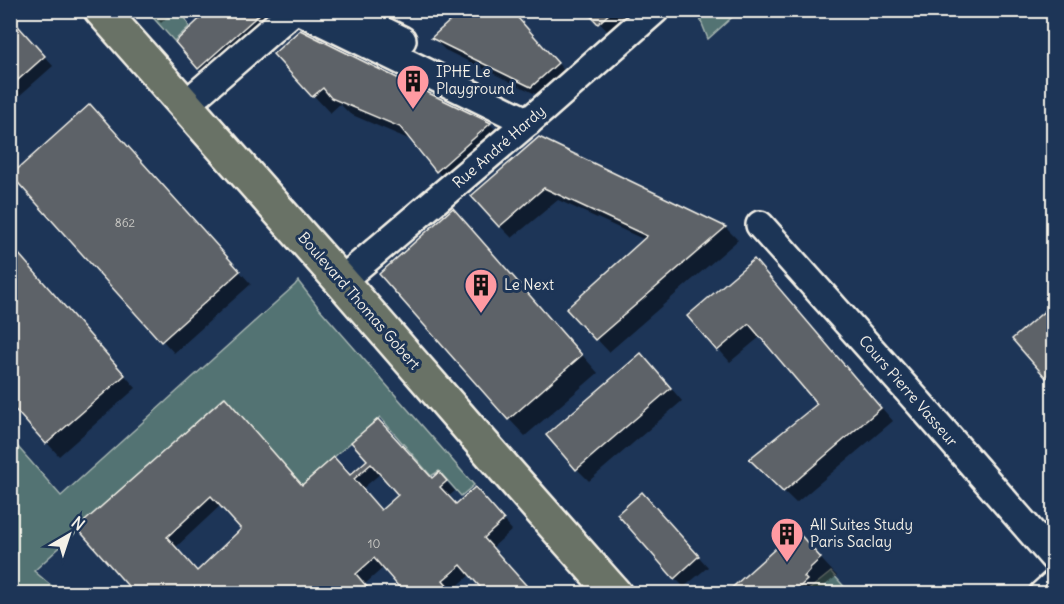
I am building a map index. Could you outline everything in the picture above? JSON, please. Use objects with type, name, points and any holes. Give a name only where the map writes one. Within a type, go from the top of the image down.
[{"type":"main road","name":"Boulevard Thomas Gobert","points":[[101,10],[615,594]]},
{"type":"street","points":[[185,105],[296,10],[536,115]]},
{"type":"street","points":[[341,10],[536,115]]},
{"type":"street","name":"Rue André Hardy","points":[[341,280],[536,115],[655,10]]},
{"type":"street","name":"Cours Pierre Vasseur","points":[[760,225],[1053,558]]},
{"type":"green space","points":[[739,10],[708,39],[697,11]]},
{"type":"green space","points":[[147,11],[179,11],[189,27],[174,41]]},
{"type":"green space","points":[[298,281],[474,485],[461,496],[439,471],[431,476],[380,417],[302,485],[224,397],[34,571],[60,593],[11,593],[10,438],[61,496]]},
{"type":"green space","points":[[831,572],[850,593],[805,593]]},
{"type":"building","points":[[209,10],[259,10],[262,12],[198,69],[175,42]]},
{"type":"building","points":[[462,10],[511,10],[558,63],[531,87],[431,38]]},
{"type":"building","points":[[585,10],[613,10],[598,24]]},
{"type":"building","points":[[10,17],[45,56],[10,87]]},
{"type":"building","name":"IPHE Le Playground","points":[[300,30],[491,123],[436,172],[400,127],[331,98],[323,88],[312,97],[273,54]]},
{"type":"building","points":[[90,104],[240,271],[161,342],[11,175]]},
{"type":"building","points":[[539,137],[726,227],[595,340],[566,309],[647,236],[544,188],[499,227],[471,196]]},
{"type":"building","name":"Le Next","points":[[453,208],[582,355],[508,420],[379,274]]},
{"type":"building","points":[[10,244],[125,375],[46,444],[10,404]]},
{"type":"building","points":[[754,259],[881,408],[783,492],[749,459],[817,404],[749,324],[717,351],[687,316]]},
{"type":"building","points":[[1054,303],[1054,372],[1046,378],[1012,339]]},
{"type":"building","points":[[641,353],[671,388],[576,470],[546,435]]},
{"type":"building","points":[[225,397],[302,485],[334,457],[350,475],[367,460],[351,442],[378,419],[432,478],[439,472],[447,481],[440,487],[456,504],[475,487],[504,520],[484,538],[534,594],[486,594],[461,565],[443,580],[455,594],[405,594],[374,558],[356,574],[373,594],[135,594],[77,528]],"holes":[[[371,464],[398,495],[381,510],[354,479]],[[211,496],[241,529],[197,571],[167,537]]]},
{"type":"building","points":[[642,492],[699,556],[674,579],[617,514]]},
{"type":"building","name":"All Suites Study Paris Saclay","points":[[796,530],[821,558],[804,577],[807,580],[792,594],[725,594]]},
{"type":"place","name":"IPHE Le Playground","points":[[413,110]]},
{"type":"place","name":"Le Next","points":[[481,314]]},
{"type":"place","name":"All Suites Study Paris Saclay","points":[[787,563]]}]
